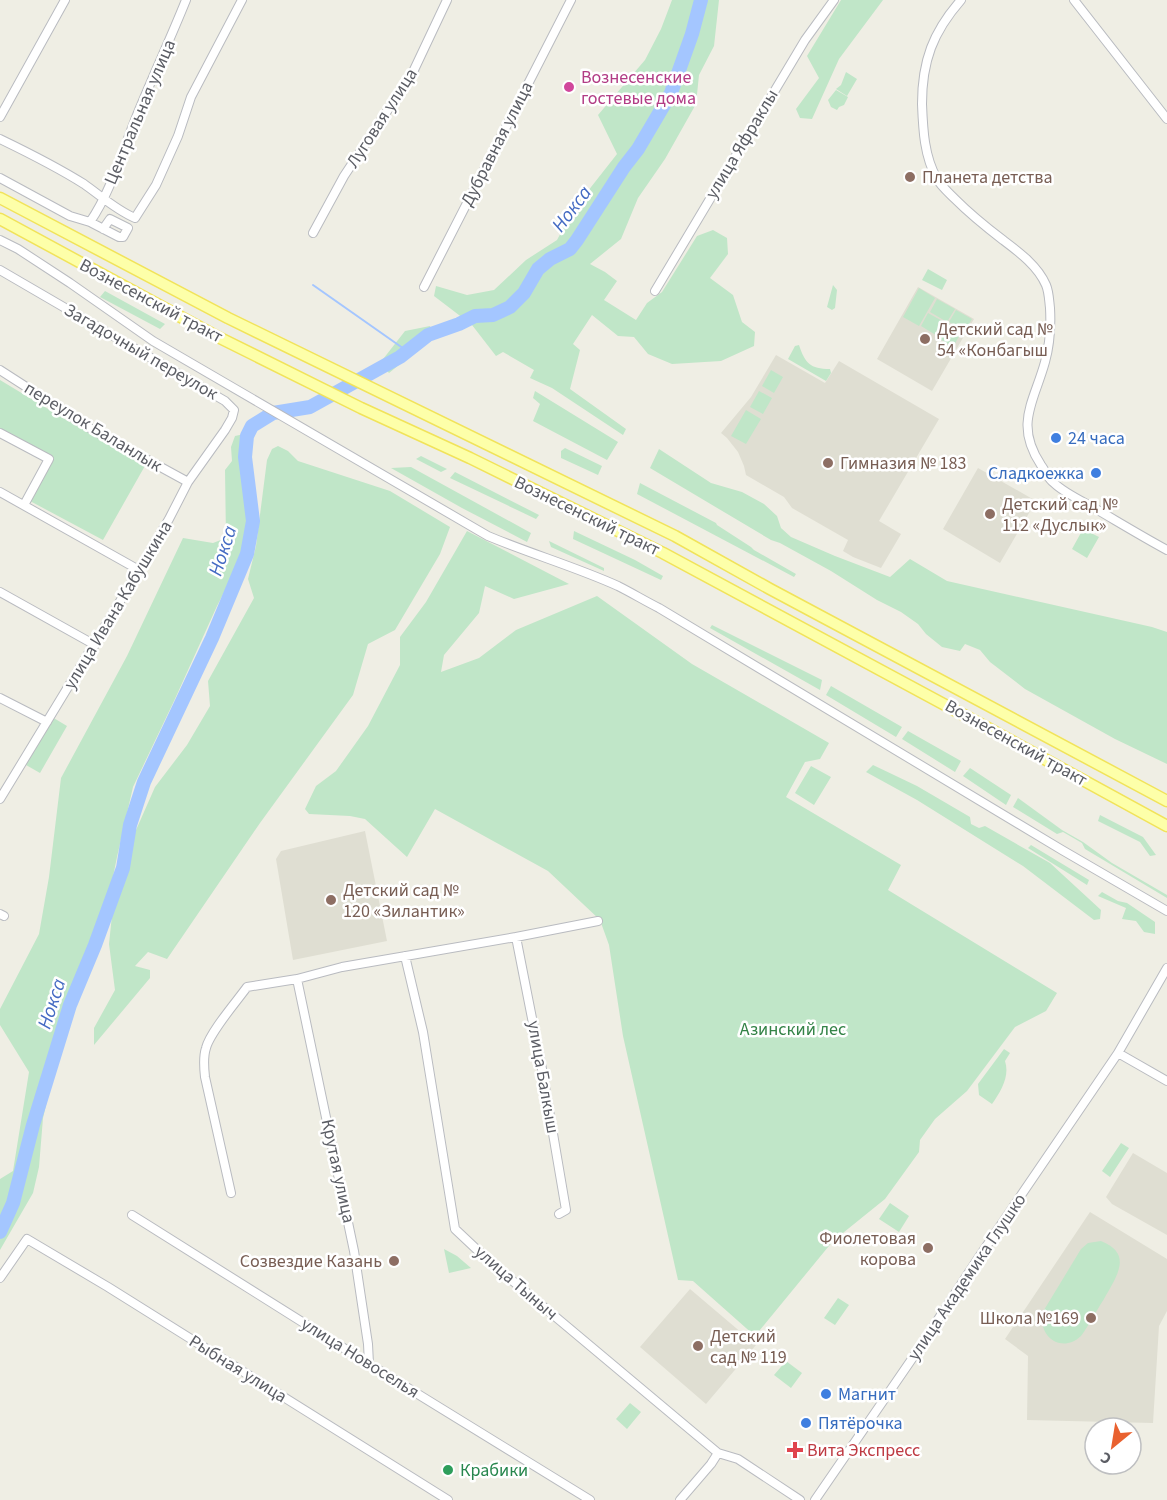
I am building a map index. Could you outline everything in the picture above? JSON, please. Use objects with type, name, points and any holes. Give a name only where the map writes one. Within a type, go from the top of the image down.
[{"type":"main road","name":"Вознесенский тракт","points":[[0,198],[228,318],[675,536],[1167,801]]},
{"type":"main road","name":"Вознесенский тракт","points":[[0,219],[216,336],[663,553],[1167,826]]},
{"type":"street","points":[[0,117],[65,0]]},
{"type":"street","name":"Центральная улица","points":[[90,222],[103,199],[186,0]]},
{"type":"street","points":[[0,139],[46,162],[85,185],[122,213],[135,218],[156,185],[178,136],[191,97],[242,0]]},
{"type":"street","name":"Луговая улица","points":[[313,233],[344,177],[412,72],[447,0]]},
{"type":"street","name":"Дубравная улица","points":[[424,287],[571,0]]},
{"type":"street","name":"улица Яфраклы","points":[[655,291],[799,50],[834,0]]},
{"type":"street","points":[[961,0],[948,15],[935,37],[928,56],[923,77],[924,142],[928,159],[941,185],[976,219],[1020,253],[1043,277],[1048,289],[1052,327],[1046,359],[1029,409],[1027,427],[1030,444],[1053,483],[1167,550]]},
{"type":"street","points":[[1074,0],[1167,119]]},
{"type":"street","points":[[0,178],[70,216],[103,229]]},
{"type":"street","points":[[0,240],[70,283],[153,341],[488,536],[582,571],[659,608],[1167,911]]},
{"type":"street","name":"Загадочный переулок","points":[[0,270],[225,401],[234,410]]},
{"type":"street","name":"переулок Баланлык","points":[[0,370],[93,430],[188,482]]},
{"type":"street","name":"улица Ивана Кабушкина","points":[[0,800],[95,645],[169,519],[188,482],[225,430],[234,410]]},
{"type":"street","points":[[0,433],[49,459],[24,505]]},
{"type":"street","points":[[0,492],[139,570]]},
{"type":"street","points":[[0,592],[95,645]]},
{"type":"street","points":[[0,698],[47,722]]},
{"type":"street","points":[[231,1193],[204,1064],[206,1046],[247,987],[297,979],[342,967],[598,921]]},
{"type":"street","name":"улица Балкыш","points":[[516,937],[566,1210],[559,1214]]},
{"type":"street","name":"улица Тыныч","points":[[405,956],[423,1032],[455,1229],[489,1261],[718,1453],[738,1459],[800,1500]]},
{"type":"street","name":"улица Академика Глушко","points":[[815,1500],[1118,1053],[1167,968]]},
{"type":"street","name":"Крутая улица","points":[[297,979],[354,1251],[369,1364]]},
{"type":"street","points":[[1118,1053],[1167,1082]]},
{"type":"street","name":"улица Новоселья","points":[[132,1215],[590,1500]]},
{"type":"street","name":"Рыбная улица","points":[[0,1278],[27,1239],[118,1293],[448,1500]]},
{"type":"street","points":[[680,1500],[718,1453]]},
{"type":"shaded area","name":"Детский сад № 54 «Конбагыш","points":[[918,287],[974,319],[932,391],[877,359]]},
{"type":"shaded area","name":"Гимназия № 183","points":[[776,355],[825,383],[839,361],[939,419],[879,521],[901,534],[881,568],[843,551],[848,540],[792,508],[784,497],[746,475],[738,452],[721,433],[751,397]]},
{"type":"shaded area","name":"Детский сад № 112 «Дуслык»","points":[[978,468],[1036,501],[1000,563],[943,529]]},
{"type":"shaded area","name":"Детский сад № 120 «Зилантик»","points":[[365,831],[387,941],[293,960],[276,859],[281,851]]},
{"type":"shaded area","points":[[1133,1153],[1167,1173],[1167,1235],[1112,1204],[1106,1197]]},
{"type":"shaded area","name":"Школа №169","points":[[1090,1212],[1167,1259],[1167,1311],[1159,1326],[1153,1423],[1143,1423],[1143,1416],[1083,1416],[1083,1421],[1027,1420],[1028,1356],[1005,1339]]},
{"type":"shaded area","name":"Детский сад № 119","points":[[690,1289],[756,1345],[706,1404],[640,1347]]},
{"type":"green space","points":[[672,0],[719,0],[714,46],[699,75],[696,104],[665,159],[638,198],[621,239],[590,264],[617,281],[604,300],[636,320],[647,303],[662,292],[697,236],[713,230],[727,238],[728,254],[710,278],[733,295],[742,322],[755,332],[754,346],[721,361],[672,364],[648,354],[634,337],[618,336],[592,315],[573,344],[580,350],[570,389],[626,429],[623,435],[552,388],[530,378],[534,370],[503,352],[496,356],[472,325],[434,296],[436,286],[467,295],[494,290],[526,260],[557,240],[573,210],[617,154],[598,115],[645,60],[661,29]]},
{"type":"green space","points":[[841,0],[883,0],[839,59],[812,119],[800,118],[796,109],[819,78],[807,56]]},
{"type":"green space","points":[[846,72],[857,79],[847,96],[836,89],[841,85]]},
{"type":"green space","points":[[836,90],[848,97],[844,105],[837,110],[831,107],[828,100]]},
{"type":"green space","points":[[928,269],[947,280],[942,290],[922,280]]},
{"type":"green space","points":[[833,285],[837,290],[835,308],[832,310],[827,307]]},
{"type":"green space","points":[[919,288],[935,298],[919,326],[903,317]]},
{"type":"green space","points":[[105,291],[165,324],[160,329],[100,297]]},
{"type":"green space","points":[[937,299],[955,309],[947,322],[930,312]]},
{"type":"green space","points":[[956,310],[972,319],[965,331],[949,322]]},
{"type":"green space","points":[[928,313],[946,323],[939,337],[921,326]]},
{"type":"green space","points":[[949,324],[962,331],[953,347],[940,339]]},
{"type":"green space","points":[[430,326],[433,335],[389,373],[380,363],[405,331]]},
{"type":"green space","points":[[799,345],[809,364],[818,368],[830,369],[831,373],[826,381],[788,359],[795,346]]},
{"type":"green space","points":[[771,370],[783,377],[774,393],[762,386]]},
{"type":"green space","points":[[0,380],[146,464],[103,540],[30,501],[53,458],[0,430]]},
{"type":"green space","points":[[535,391],[618,442],[607,460],[533,421],[540,404],[533,398]]},
{"type":"green space","points":[[759,391],[772,398],[763,414],[750,407]]},
{"type":"green space","points":[[746,410],[761,419],[746,444],[731,436]]},
{"type":"green space","points":[[244,434],[240,453],[250,522],[244,553],[133,787],[98,951],[70,1021],[55,1067],[43,1118],[39,1167],[33,1193],[0,1250],[0,1179],[13,1171],[29,1072],[0,1025],[0,1009],[39,934],[49,877],[61,778],[127,656],[183,538],[213,543],[226,538],[225,470],[232,461],[231,447],[235,436]]},
{"type":"green space","points":[[278,446],[288,451],[298,461],[390,491],[450,527],[440,554],[395,630],[368,644],[353,695],[260,823],[167,959],[148,952],[135,966],[150,970],[150,978],[94,1045],[94,1028],[115,990],[109,944],[115,886],[125,855],[155,787],[187,745],[210,706],[208,681],[254,598],[248,579],[256,546],[267,460],[272,449]]},
{"type":"green space","points":[[565,448],[602,466],[598,475],[561,458],[561,451]]},
{"type":"green space","points":[[659,449],[711,483],[742,492],[764,504],[777,516],[781,528],[791,537],[890,577],[910,559],[947,581],[1167,632],[1167,764],[1115,739],[1025,689],[990,662],[980,650],[965,644],[960,651],[942,647],[918,624],[901,612],[831,571],[771,540],[650,468]]},
{"type":"green space","points":[[421,456],[447,469],[441,472],[416,459]]},
{"type":"green space","points":[[411,467],[531,533],[527,542],[391,468]]},
{"type":"green space","points":[[455,472],[539,515],[536,519],[450,478]]},
{"type":"green space","points":[[640,483],[716,523],[754,550],[796,574],[794,577],[637,494]]},
{"type":"green space","points":[[1083,529],[1099,537],[1087,558],[1072,549]]},
{"type":"green space","name":"Азинский лес","points":[[467,531],[569,584],[514,599],[485,586],[479,613],[444,655],[441,672],[479,658],[516,630],[597,596],[692,664],[829,743],[820,759],[805,762],[786,797],[901,865],[888,890],[1057,993],[1046,1011],[1015,1027],[967,1091],[935,1119],[920,1140],[919,1152],[885,1199],[833,1241],[755,1336],[693,1281],[678,1280],[623,1036],[609,945],[600,920],[548,871],[435,809],[407,857],[365,819],[309,814],[305,809],[316,786],[336,771],[368,726],[400,665],[400,637],[426,602]]},
{"type":"green space","points":[[574,531],[635,560],[663,576],[661,580],[573,539]]},
{"type":"green space","points":[[549,541],[604,568],[604,571],[551,547]]},
{"type":"green space","points":[[712,625],[822,680],[820,690],[710,628]]},
{"type":"green space","points":[[831,686],[902,727],[896,737],[826,695]]},
{"type":"green space","points":[[52,717],[67,726],[40,773],[26,765]]},
{"type":"green space","points":[[908,731],[961,761],[955,772],[902,739]]},
{"type":"green space","points":[[873,765],[917,786],[970,817],[971,824],[979,828],[985,826],[1050,863],[1101,910],[1100,919],[1094,920],[1023,866],[917,800],[866,772]]},
{"type":"green space","points":[[811,766],[831,777],[814,805],[795,793]]},
{"type":"green space","points":[[970,768],[1011,795],[1006,805],[963,776]]},
{"type":"green space","points":[[1018,798],[1112,863],[1167,895],[1167,898],[1085,849],[1082,843],[1063,832],[1057,834],[1013,807]]},
{"type":"green space","points":[[1100,815],[1143,837],[1156,855],[1150,856],[1140,842],[1098,821]]},
{"type":"green space","points":[[1031,845],[1089,880],[1087,885],[1028,848]]},
{"type":"green space","points":[[1102,892],[1127,903],[1155,922],[1155,934],[1144,932],[1136,921],[1122,919],[1126,908],[1098,896]]},
{"type":"green space","points":[[1004,1049],[1010,1053],[1005,1061],[1005,1078],[992,1104],[979,1095],[978,1084]]},
{"type":"green space","points":[[1121,1143],[1129,1148],[1110,1177],[1102,1171]]},
{"type":"green space","points":[[890,1203],[909,1216],[899,1232],[879,1219]]},
{"type":"green space","points":[[1101,1241],[1117,1252],[1120,1259],[1117,1274],[1081,1336],[1073,1341],[1058,1343],[1046,1334],[1043,1327],[1044,1310],[1081,1249],[1088,1243]]},
{"type":"green space","points":[[444,1249],[457,1256],[471,1268],[449,1273]]},
{"type":"green space","points":[[838,1298],[849,1305],[835,1325],[824,1318]]},
{"type":"green space","points":[[786,1361],[802,1373],[791,1388],[774,1375]]},
{"type":"green space","points":[[630,1403],[641,1412],[627,1429],[616,1419]]},
{"type":"waterway","name":"Нокса","points":[[0,1232],[13,1203],[33,1125],[70,1005],[123,868],[130,825],[144,782],[212,638],[247,554],[253,521],[245,457],[247,436],[252,426],[273,413],[310,407],[400,357],[428,335],[475,316],[493,315],[510,307],[524,293],[538,269],[550,259],[570,249],[638,149],[671,93],[692,34],[701,0]]},
{"type":"waterway","points":[[313,285],[407,351]]},
{"type":"place","name":"Вознесенские гостевые дома","points":[[569,87]]},
{"type":"place","name":"Планета детства","points":[[910,177]]},
{"type":"place","name":"Детский сад № 54 «Конбагыш","points":[[925,339]]},
{"type":"place","name":"24 часа","points":[[1056,438]]},
{"type":"place","name":"Гимназия № 183","points":[[828,463]]},
{"type":"place","name":"Сладкоежка","points":[[1096,473]]},
{"type":"place","name":"Детский сад № 112 «Дуслык»","points":[[990,514]]},
{"type":"place","name":"Детский сад № 120 «Зилантик»","points":[[331,900]]},
{"type":"place","name":"Фиолетовая корова","points":[[928,1248]]},
{"type":"place","name":"Созвездие Казань","points":[[394,1261]]},
{"type":"place","name":"Школа №169","points":[[1091,1318]]},
{"type":"place","name":"Детский сад № 119","points":[[698,1346]]},
{"type":"place","name":"Магнит","points":[[826,1394]]},
{"type":"place","name":"Пятёрочка","points":[[806,1423]]},
{"type":"place","name":"Вита Экспресс","points":[[795,1450]]},
{"type":"place","name":"Крабики","points":[[448,1470]]}]
